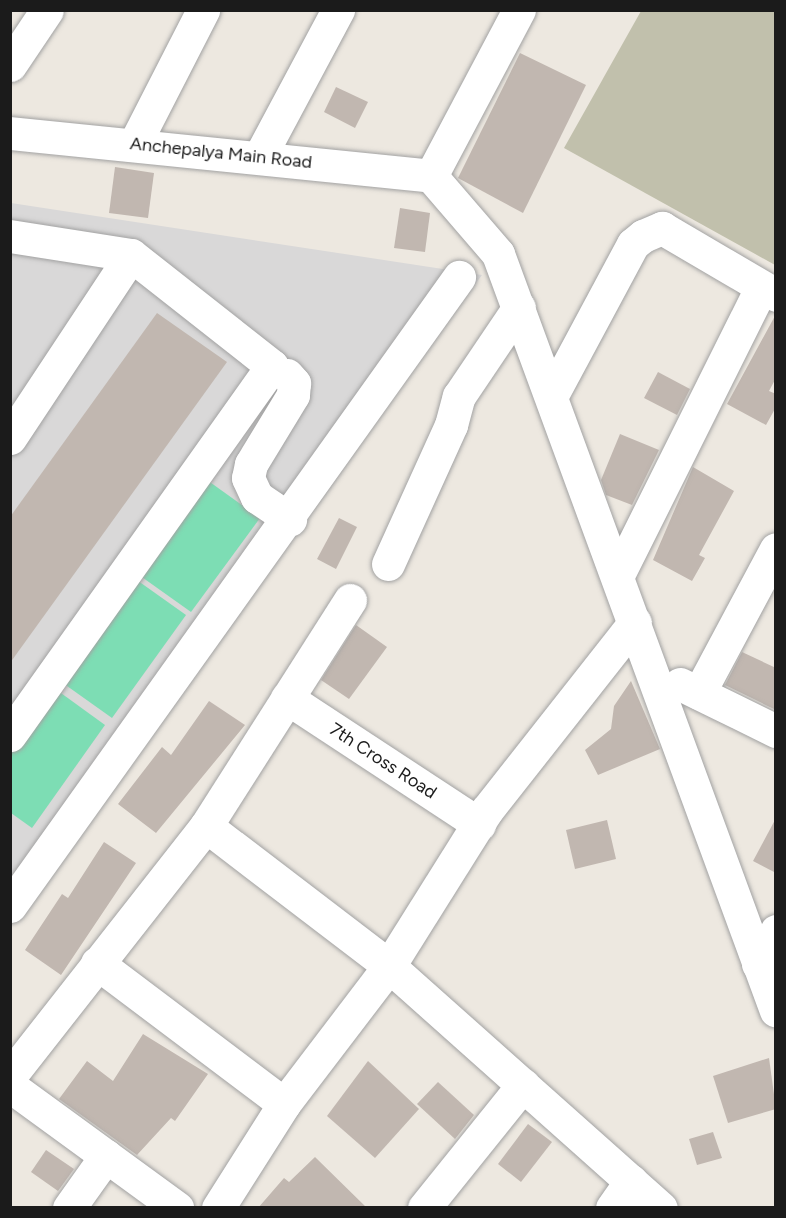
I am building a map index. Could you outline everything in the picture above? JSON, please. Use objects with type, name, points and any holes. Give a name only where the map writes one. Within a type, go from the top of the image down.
[{"type":"street","points":[[10,65],[47,10]]},
{"type":"street","points":[[260,156],[338,10]]},
{"type":"street","points":[[519,10],[431,176],[498,254],[552,395],[776,1011]]},
{"type":"street","points":[[134,145],[193,14]]},
{"type":"street","name":"Anchepalya Main Road","points":[[10,133],[260,156],[431,176]]},
{"type":"street","points":[[552,395],[633,244],[643,236],[662,228],[768,292],[618,575]]},
{"type":"street","points":[[10,236],[130,255],[272,366],[14,727]]},
{"type":"street","points":[[10,438],[130,255]]},
{"type":"street","points":[[10,906],[290,519],[459,277]]},
{"type":"street","points":[[388,564],[451,425],[459,396],[519,307]]},
{"type":"street","points":[[287,375],[294,383],[293,395],[248,478],[257,497],[290,519]]},
{"type":"street","points":[[699,693],[776,549]]},
{"type":"street","points":[[10,1076],[206,826],[350,600]]},
{"type":"street","points":[[218,1208],[284,1104],[388,966],[478,824],[635,622]]},
{"type":"street","points":[[651,670],[776,731]]},
{"type":"street","name":"7th Cross Road","points":[[287,698],[478,824]]},
{"type":"street","points":[[206,826],[388,966],[661,1208]]},
{"type":"street","points":[[758,964],[776,930]]},
{"type":"street","points":[[97,963],[284,1104]]},
{"type":"street","points":[[424,1208],[523,1085]]},
{"type":"street","points":[[10,1086],[177,1208]]},
{"type":"street","points":[[69,1208],[106,1156]]},
{"type":"street","points":[[612,1208],[631,1181]]},
{"type":"shaded area","points":[[641,11],[775,11],[775,265],[564,148]]},
{"type":"shaded area","points":[[11,203],[482,275],[11,922]]},
{"type":"green space","points":[[207,480],[260,518],[191,612],[139,575]]},
{"type":"green space","points":[[134,578],[186,615],[112,718],[60,681]]},
{"type":"green space","points":[[54,688],[105,725],[32,828],[11,813],[11,749]]},
{"type":"building","points":[[520,53],[586,85],[523,213],[458,178]]},
{"type":"building","points":[[336,87],[368,102],[355,128],[324,112]]},
{"type":"building","points":[[115,167],[154,173],[148,218],[109,213]]},
{"type":"building","points":[[400,208],[430,213],[425,252],[394,248]]},
{"type":"building","points":[[157,313],[227,362],[10,663],[10,517]]},
{"type":"building","points":[[776,314],[776,378],[769,391],[776,394],[776,407],[766,425],[727,404]]},
{"type":"building","points":[[658,372],[690,389],[677,415],[644,398]]},
{"type":"building","points":[[620,434],[659,450],[632,505],[606,495],[601,480]]},
{"type":"building","points":[[693,467],[734,491],[699,555],[705,558],[692,581],[653,560]]},
{"type":"building","points":[[339,518],[357,527],[336,569],[317,559]]},
{"type":"building","points":[[356,625],[387,647],[349,699],[321,680]]},
{"type":"building","points":[[742,652],[776,668],[776,710],[725,685]]},
{"type":"building","points":[[631,681],[660,749],[598,775],[585,750],[611,729],[614,706]]},
{"type":"building","points":[[209,701],[245,725],[156,833],[118,804],[162,747],[171,755]]},
{"type":"building","points":[[776,818],[776,873],[753,861]]},
{"type":"building","points":[[607,820],[616,859],[575,869],[566,830]]},
{"type":"building","points":[[104,842],[136,863],[61,975],[25,950],[62,894],[68,898]]},
{"type":"building","points":[[143,1034],[208,1074],[175,1121],[171,1118],[137,1155],[59,1099],[87,1061],[113,1081]]},
{"type":"building","points":[[769,1058],[776,1109],[728,1123],[713,1076]]},
{"type":"building","points":[[368,1061],[419,1109],[375,1158],[327,1116]]},
{"type":"building","points":[[438,1082],[474,1115],[455,1139],[417,1104]]},
{"type":"building","points":[[528,1124],[552,1142],[521,1182],[498,1164]]},
{"type":"building","points":[[713,1132],[722,1158],[697,1165],[689,1139]]},
{"type":"building","points":[[46,1150],[74,1169],[58,1191],[31,1172]]},
{"type":"building","points":[[315,1157],[367,1208],[258,1208],[284,1178],[289,1182]]}]
